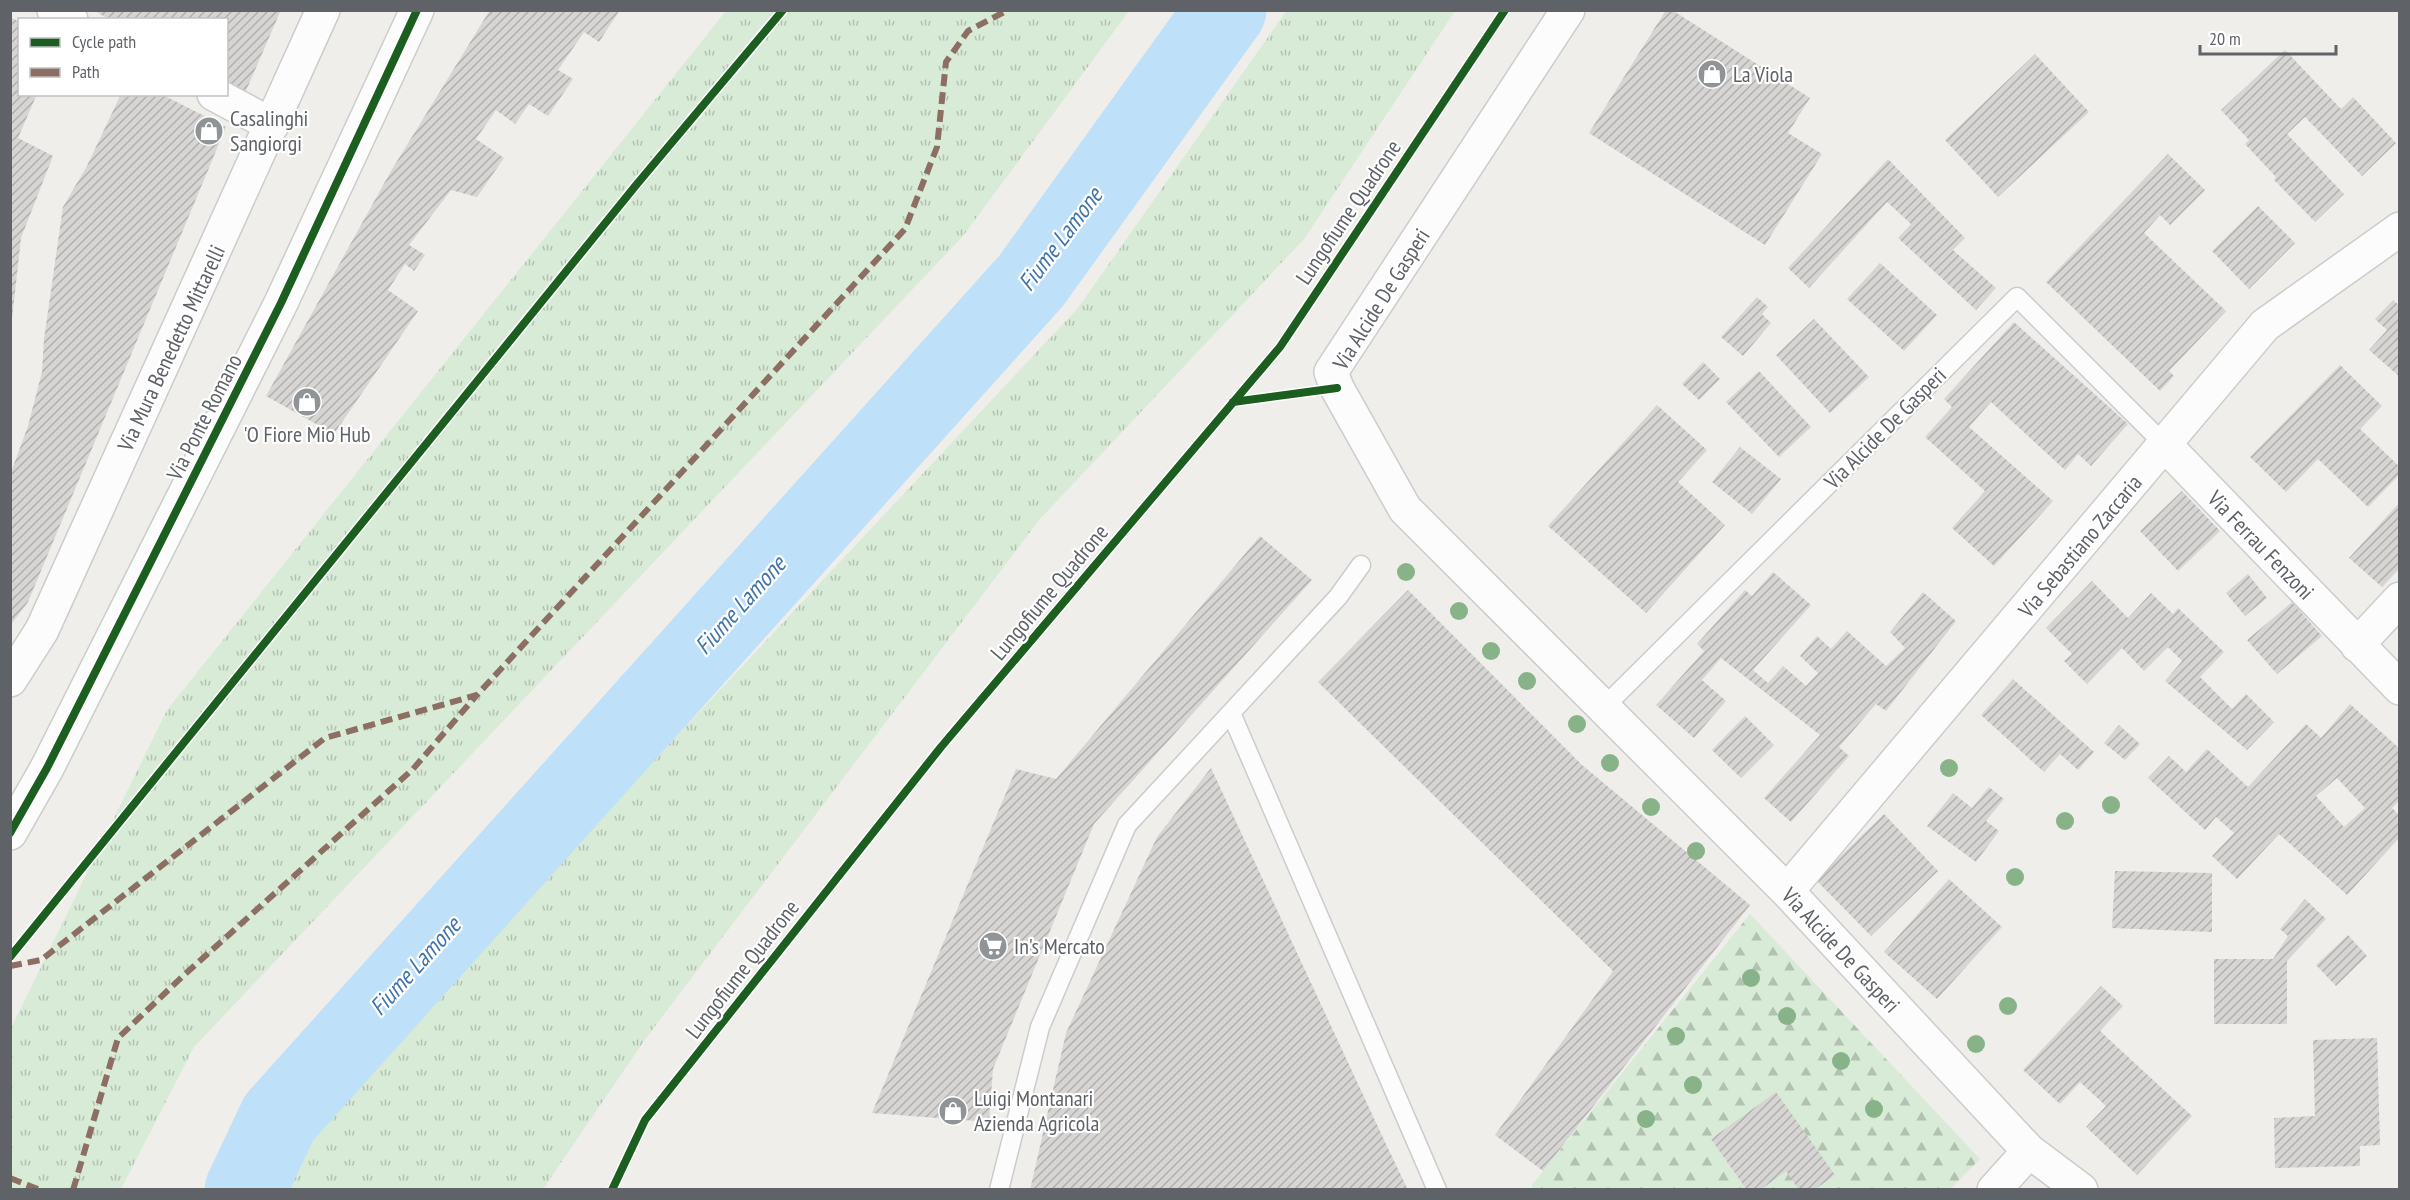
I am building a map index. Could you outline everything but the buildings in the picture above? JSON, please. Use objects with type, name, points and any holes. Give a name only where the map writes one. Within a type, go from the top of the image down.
[{"type":"street","points":[[54,10],[68,18]]},
{"type":"street","name":"Via Mura Benedetto Mittarelli","points":[[10,680],[42,630],[322,10]]},
{"type":"street","name":"Via Ponte Romano","points":[[10,833],[47,768],[281,303],[417,10]]},
{"type":"street","name":"Via Alcide De Gasperi","points":[[1568,10],[1330,372],[1405,509],[1787,891],[2029,1151],[2081,1190]]},
{"type":"street","points":[[218,96],[272,125]]},
{"type":"street","name":"Via Sebastiano Zaccaria","points":[[1787,891],[2265,325],[2400,229]]},
{"type":"street","name":"Via Ferrau Fenzoni","points":[[2165,445],[2400,688]]},
{"type":"street","points":[[2357,645],[2400,599]]},
{"type":"street","points":[[1994,1190],[2029,1151]]},
{"type":"lane","name":"Via Alcide De Gasperi","points":[[1604,706],[2018,297],[2165,445]]},
{"type":"lane","points":[[999,1190],[1040,1027],[1127,825],[1338,597],[1361,565]]},
{"type":"lane","points":[[1231,713],[1437,1190]]},
{"type":"green space","points":[[1287,10],[1455,11],[1304,239],[1040,519],[646,1038],[543,1189],[289,1189],[327,1109],[1078,308]]},
{"type":"green space","points":[[726,11],[1129,11],[963,236],[194,1047],[121,1189],[11,1189],[11,1028],[167,710]]},
{"type":"green space","points":[[1750,914],[1980,1159],[1950,1189],[1533,1190],[1532,1185]]},
{"type":"waterway","name":"Fiume Lamone","points":[[245,1190],[279,1118],[1031,281],[1226,10]]},
{"type":"marked path","points":[[10,966],[41,960],[325,738],[477,695],[905,229],[937,147],[946,62],[968,31],[1008,10]]},
{"type":"marked path","points":[[73,1190],[118,1038],[183,976],[413,769],[476,696]]},
{"type":"marked path","points":[[10,1178],[40,1190]]},
{"type":"cycle path","points":[[10,833],[47,768],[281,303],[417,10]]},
{"type":"cycle path","points":[[10,957],[637,184],[783,10]]},
{"type":"cycle path","name":"Lungofiume Quadrone","points":[[612,1190],[645,1120],[941,747],[1280,347],[1505,10]]},
{"type":"cycle path","points":[[1233,402],[1337,388]]},
{"type":"place","name":"La Viola","points":[[1712,74]]},
{"type":"place","name":"Casalinghi Sangiorgi","points":[[209,131]]},
{"type":"place","name":"'O Fiore Mio Hub","points":[[307,402]]},
{"type":"place","name":"In's Mercato","points":[[993,946]]},
{"type":"place","name":"Luigi Montanari Azienda Agricola","points":[[953,1111]]}]
